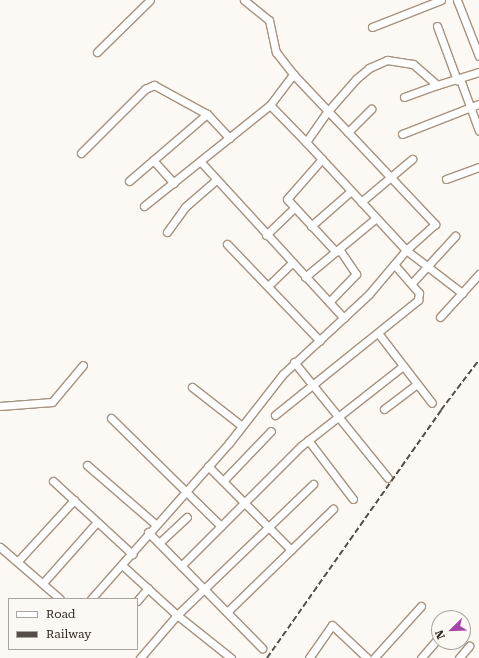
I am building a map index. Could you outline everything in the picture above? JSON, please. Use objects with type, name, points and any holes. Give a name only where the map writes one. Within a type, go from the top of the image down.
[{"type":"street","points":[[97,52],[150,0]]},
{"type":"street","points":[[92,598],[132,554],[155,524],[187,491],[294,362],[320,341],[369,294],[406,250],[435,224],[293,74],[276,52],[269,20],[244,0]]},
{"type":"street","points":[[372,27],[441,0]]},
{"type":"street","points":[[457,0],[479,56]]},
{"type":"street","points":[[437,26],[479,131]]},
{"type":"street","points":[[306,142],[328,111],[356,79],[369,68],[387,60],[413,64],[437,85]]},
{"type":"street","points":[[404,97],[479,72]]},
{"type":"street","points":[[144,206],[270,106],[293,74]]},
{"type":"street","points":[[81,153],[149,86],[159,87],[206,114],[230,138]]},
{"type":"street","points":[[402,134],[479,104]]},
{"type":"street","points":[[270,106],[306,142],[406,250],[462,293]]},
{"type":"street","points":[[348,132],[371,109]]},
{"type":"street","points":[[129,181],[206,114]]},
{"type":"street","points":[[322,159],[288,197],[288,202],[311,226],[338,250],[356,274],[329,302]]},
{"type":"street","points":[[361,202],[412,159]]},
{"type":"street","points":[[153,160],[174,183]]},
{"type":"street","points":[[200,161],[266,235],[344,318]]},
{"type":"street","points":[[446,179],[479,167]]},
{"type":"street","points":[[167,232],[185,207],[216,180]]},
{"type":"street","points":[[311,226],[351,191]]},
{"type":"street","points":[[266,235],[294,208]]},
{"type":"street","points":[[305,277],[376,218]]},
{"type":"street","points":[[412,283],[455,236]]},
{"type":"street","points":[[227,244],[320,341]]},
{"type":"street","points":[[268,286],[292,263]]},
{"type":"street","points":[[275,415],[418,300],[419,293],[412,283],[394,264]]},
{"type":"street","points":[[440,317],[479,274]]},
{"type":"street","points":[[378,333],[432,403]]},
{"type":"street","points":[[294,362],[388,478]]},
{"type":"street","points":[[0,406],[52,402],[83,365]]},
{"type":"street","points":[[181,566],[308,440],[403,366]]},
{"type":"street","points":[[384,409],[417,384]]},
{"type":"street","points":[[192,387],[242,426]]},
{"type":"street","points":[[111,418],[221,526]]},
{"type":"street","points":[[223,481],[271,431]]},
{"type":"street","points":[[308,440],[353,499]]},
{"type":"street","points":[[87,465],[155,524]]},
{"type":"street","points":[[208,466],[291,550]]},
{"type":"street","points":[[53,480],[132,554]]},
{"type":"street","points":[[140,658],[177,614],[313,484]]},
{"type":"street","points":[[18,561],[74,500]]},
{"type":"street","points":[[227,612],[332,508]]},
{"type":"street","points":[[159,544],[187,517]]},
{"type":"street","points":[[43,583],[97,522]]},
{"type":"street","points":[[148,532],[262,648]]},
{"type":"street","points":[[0,546],[59,598]]},
{"type":"street","points":[[122,565],[177,614],[231,658]]},
{"type":"street","points":[[138,600],[148,588]]},
{"type":"street","points":[[374,658],[422,606]]},
{"type":"street","points":[[309,658],[332,625],[363,657]]},
{"type":"street","points":[[421,658],[431,646]]},
{"type":"street","points":[[459,658],[466,650]]},
{"type":"railway","points":[[267,658],[441,410],[479,360]]}]
